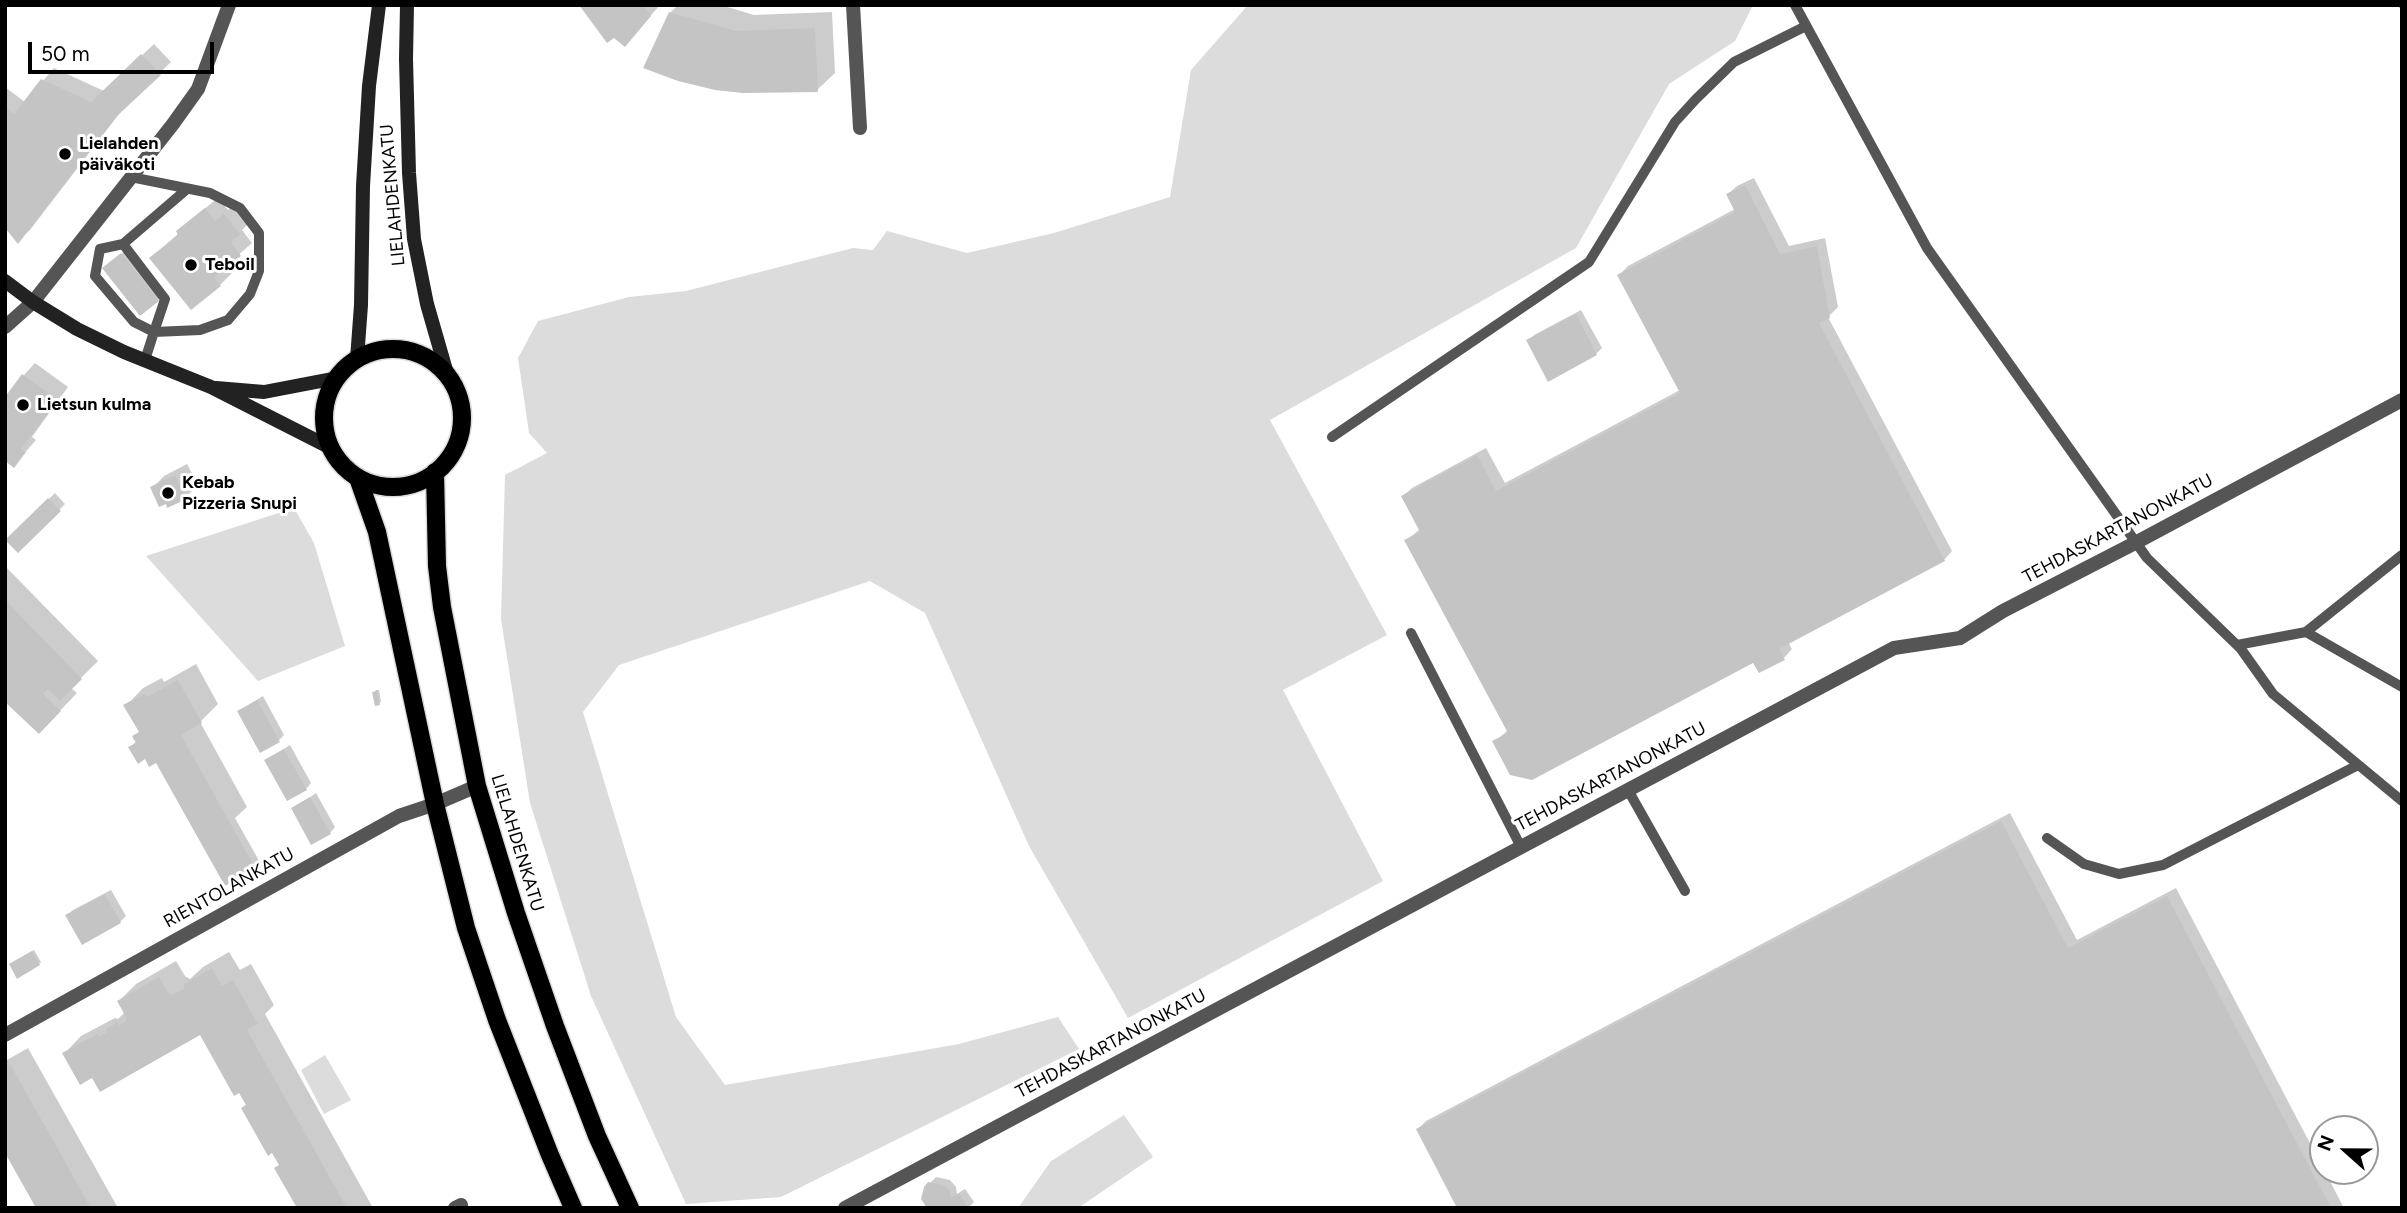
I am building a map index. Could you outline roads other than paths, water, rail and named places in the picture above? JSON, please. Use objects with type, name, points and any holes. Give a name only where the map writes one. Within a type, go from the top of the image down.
[{"type":"main road","name":"LIELAHDENKATU","points":[[357,359],[369,86],[379,5]]},
{"type":"main road","name":"LIELAHDENKATU","points":[[407,5],[409,173],[414,240],[427,304],[448,377]]},
{"type":"main road","points":[[5,281],[77,329],[211,387],[331,448]]},
{"type":"main road","points":[[398,349],[426,358],[448,377],[459,399],[461,424],[455,447],[449,458],[435,472],[420,481],[395,487],[370,483],[347,470],[326,437],[324,413],[326,400],[337,378],[357,359],[370,353],[398,349]]},
{"type":"main road","points":[[211,387],[264,392],[337,378]]},
{"type":"main road","name":"LIELAHDENKATU","points":[[435,472],[437,566],[442,607],[477,786],[516,913],[558,1032],[597,1136],[630,1208]]},
{"type":"main road","points":[[358,478],[377,532],[435,804],[466,928],[497,1020],[573,1208]]},
{"type":"street","points":[[5,327],[33,302],[198,89],[229,5]]},
{"type":"street","points":[[853,5],[860,128]]},
{"type":"street","name":"TEHDASKARTANONKATU","points":[[845,1208],[1894,648],[1960,638],[2003,611],[2402,400]]},
{"type":"street","name":"RIENTOLANKATU","points":[[5,1035],[399,816],[477,786]]},
{"type":"lane","points":[[1795,5],[1927,248],[2147,558],[2236,645],[2273,694],[2402,801]]},
{"type":"lane","points":[[1332,437],[1589,262],[1675,121],[1734,62],[1806,26]]},
{"type":"lane","points":[[100,249],[95,276],[134,322],[155,332],[200,330],[228,320],[250,294],[259,271],[259,233],[240,208],[210,193],[131,177]]},
{"type":"lane","points":[[84,237],[100,249],[123,244],[187,189]]},
{"type":"lane","points":[[123,244],[165,299],[145,360]]},
{"type":"lane","points":[[2236,645],[2306,632],[2402,555]]},
{"type":"lane","points":[[2306,632],[2402,687]]},
{"type":"lane","points":[[1411,633],[1521,847]]},
{"type":"lane","points":[[2047,838],[2084,864],[2119,874],[2163,865],[2358,765]]},
{"type":"lane","points":[[1628,790],[1685,891]]},
{"type":"tram line","points":[[2398,5],[2402,8]]},
{"type":"place","name":"Lielahden päiväkoti","points":[[65,154]]},
{"type":"place","name":"Teboil","points":[[191,265]]},
{"type":"place","name":"Lietsun kulma","points":[[23,405]]},
{"type":"place","name":"Kebab Pizzeria Snupi","points":[[168,493]]}]
